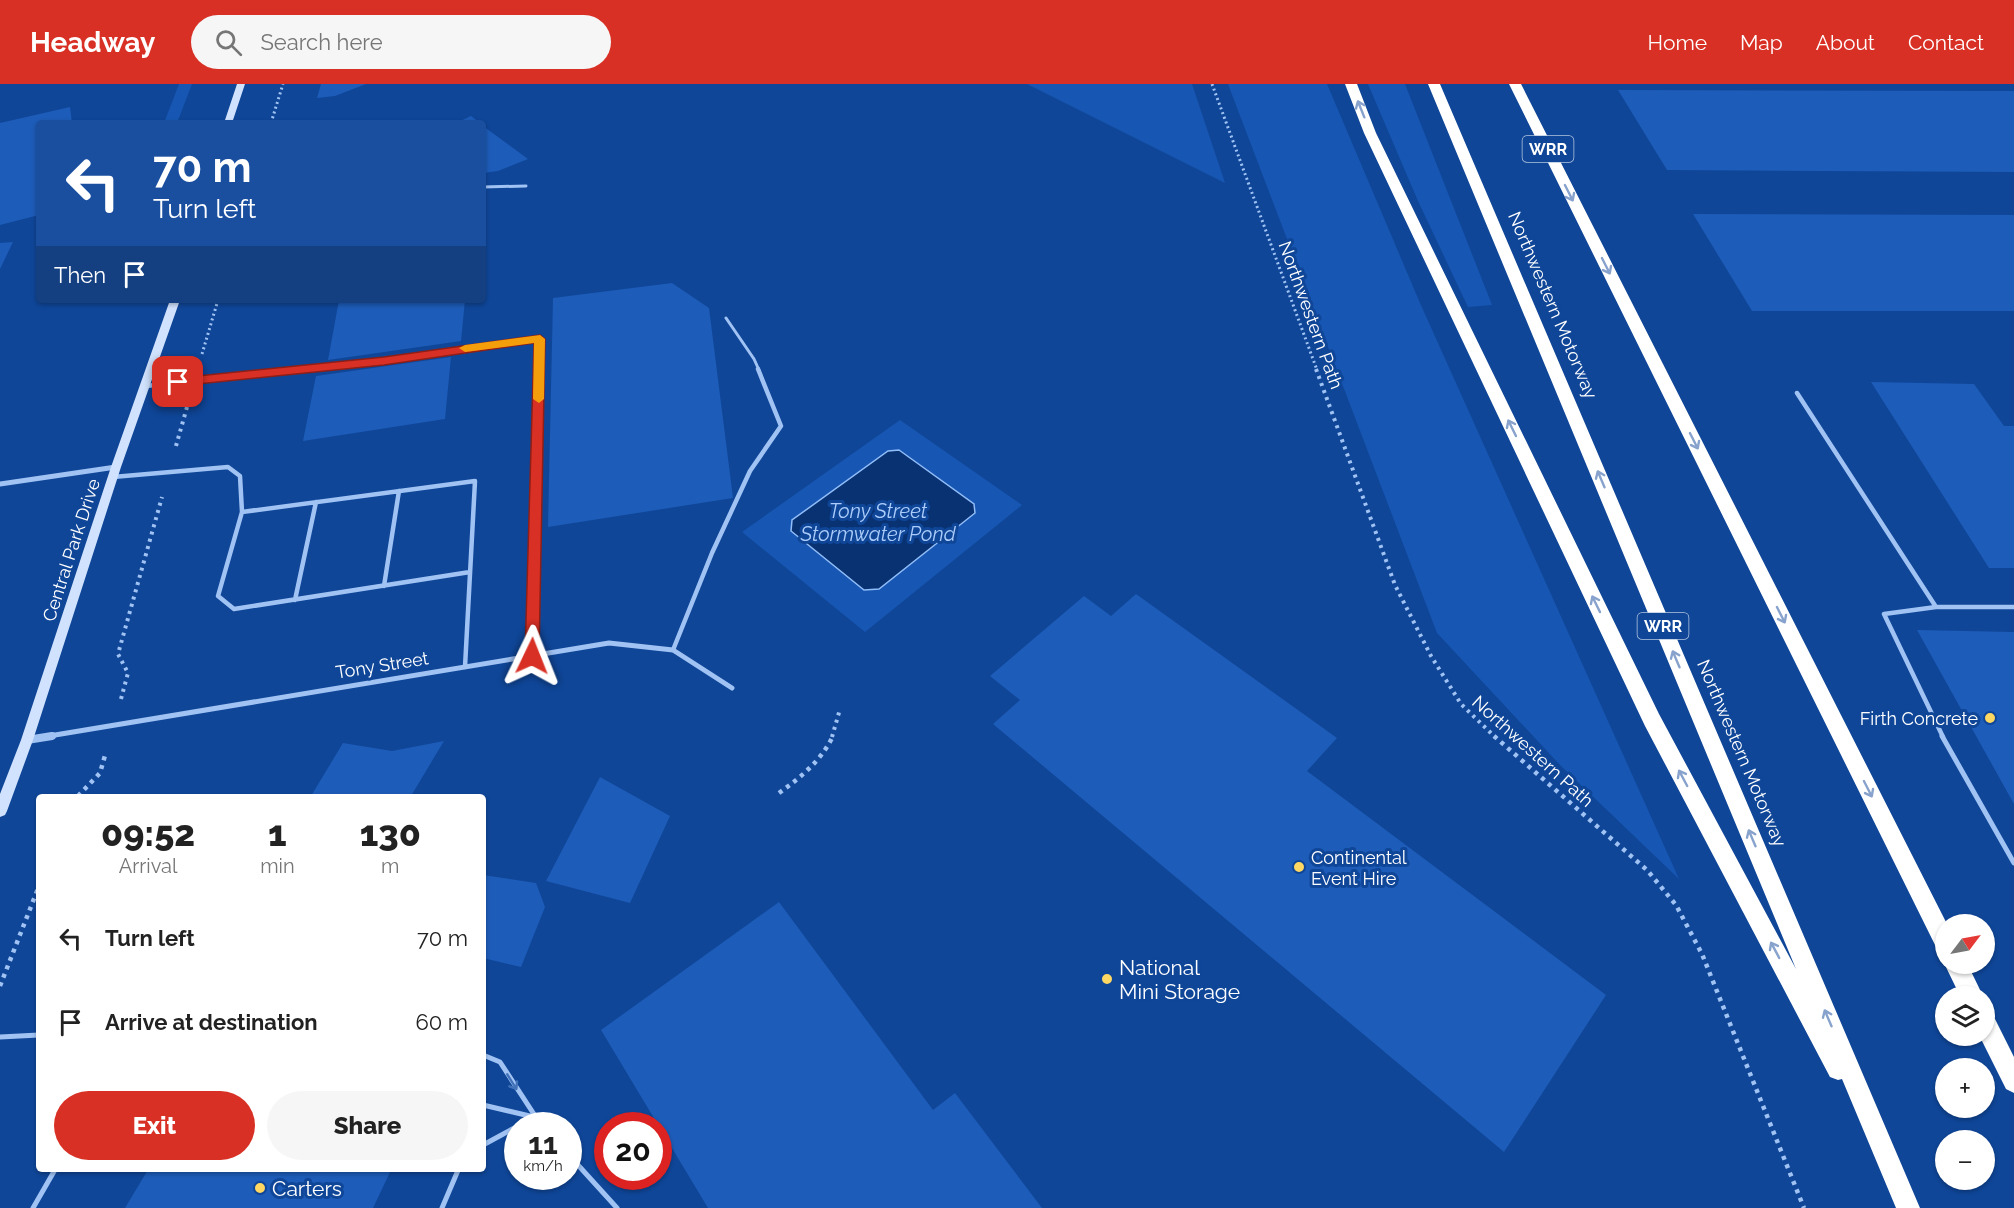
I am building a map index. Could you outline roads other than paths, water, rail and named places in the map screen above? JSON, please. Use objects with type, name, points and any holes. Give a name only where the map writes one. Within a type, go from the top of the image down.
[{"type":"highway","points":[[1351,84],[1370,134],[1652,720],[1892,1169]]},
{"type":"highway","name":"Northwestern Motorway","points":[[1434,84],[1908,1208]]},
{"type":"highway","name":"WRR","points":[[1515,84],[1935,922]]},
{"type":"highway","points":[[1995,1044],[2014,1081]]},
{"type":"main road","points":[[229,120],[241,84]]},
{"type":"main road","name":"Central Park Drive","points":[[0,811],[27,740],[114,472],[174,303]]},
{"type":"street","points":[[0,484],[114,472]]},
{"type":"street","name":"Tony Street","points":[[27,740],[609,643],[673,650],[732,688]]},
{"type":"lane","points":[[486,187],[526,186]]},
{"type":"lane","points":[[673,650],[712,553],[750,471],[781,426],[754,359],[726,318]]},
{"type":"lane","points":[[146,386],[384,361],[540,339],[532,656]]},
{"type":"lane","points":[[1797,393],[1936,607]]},
{"type":"lane","points":[[114,472],[228,467],[240,476],[242,512],[218,596],[234,609],[470,572]]},
{"type":"lane","points":[[242,512],[475,481],[465,667]]},
{"type":"lane","points":[[384,586],[399,491]]},
{"type":"lane","points":[[295,600],[316,502]]},
{"type":"lane","points":[[2014,608],[1936,607],[1884,614],[1932,718],[2014,863]]},
{"type":"lane","points":[[0,1037],[36,1035]]},
{"type":"lane","points":[[486,1056],[500,1062],[531,1112]]},
{"type":"lane","points":[[486,1107],[511,1112]]},
{"type":"lane","points":[[486,1143],[504,1134]]},
{"type":"lane","points":[[582,1169],[617,1208]]},
{"type":"lane","points":[[33,1208],[54,1172]]},
{"type":"lane","points":[[442,1208],[457,1172]]},
{"type":"water","name":"Tony Street Stormwater Pond","points":[[899,450],[974,504],[975,513],[879,589],[864,590],[791,531],[792,520],[888,451]]},
{"type":"place","name":"Firth Concrete","points":[[1990,718]]},
{"type":"place","name":"Continental Event Hire","points":[[1299,867]]},
{"type":"place","name":"National Mini Storage","points":[[1107,979]]},
{"type":"place","name":"Carters","points":[[260,1188]]}]
